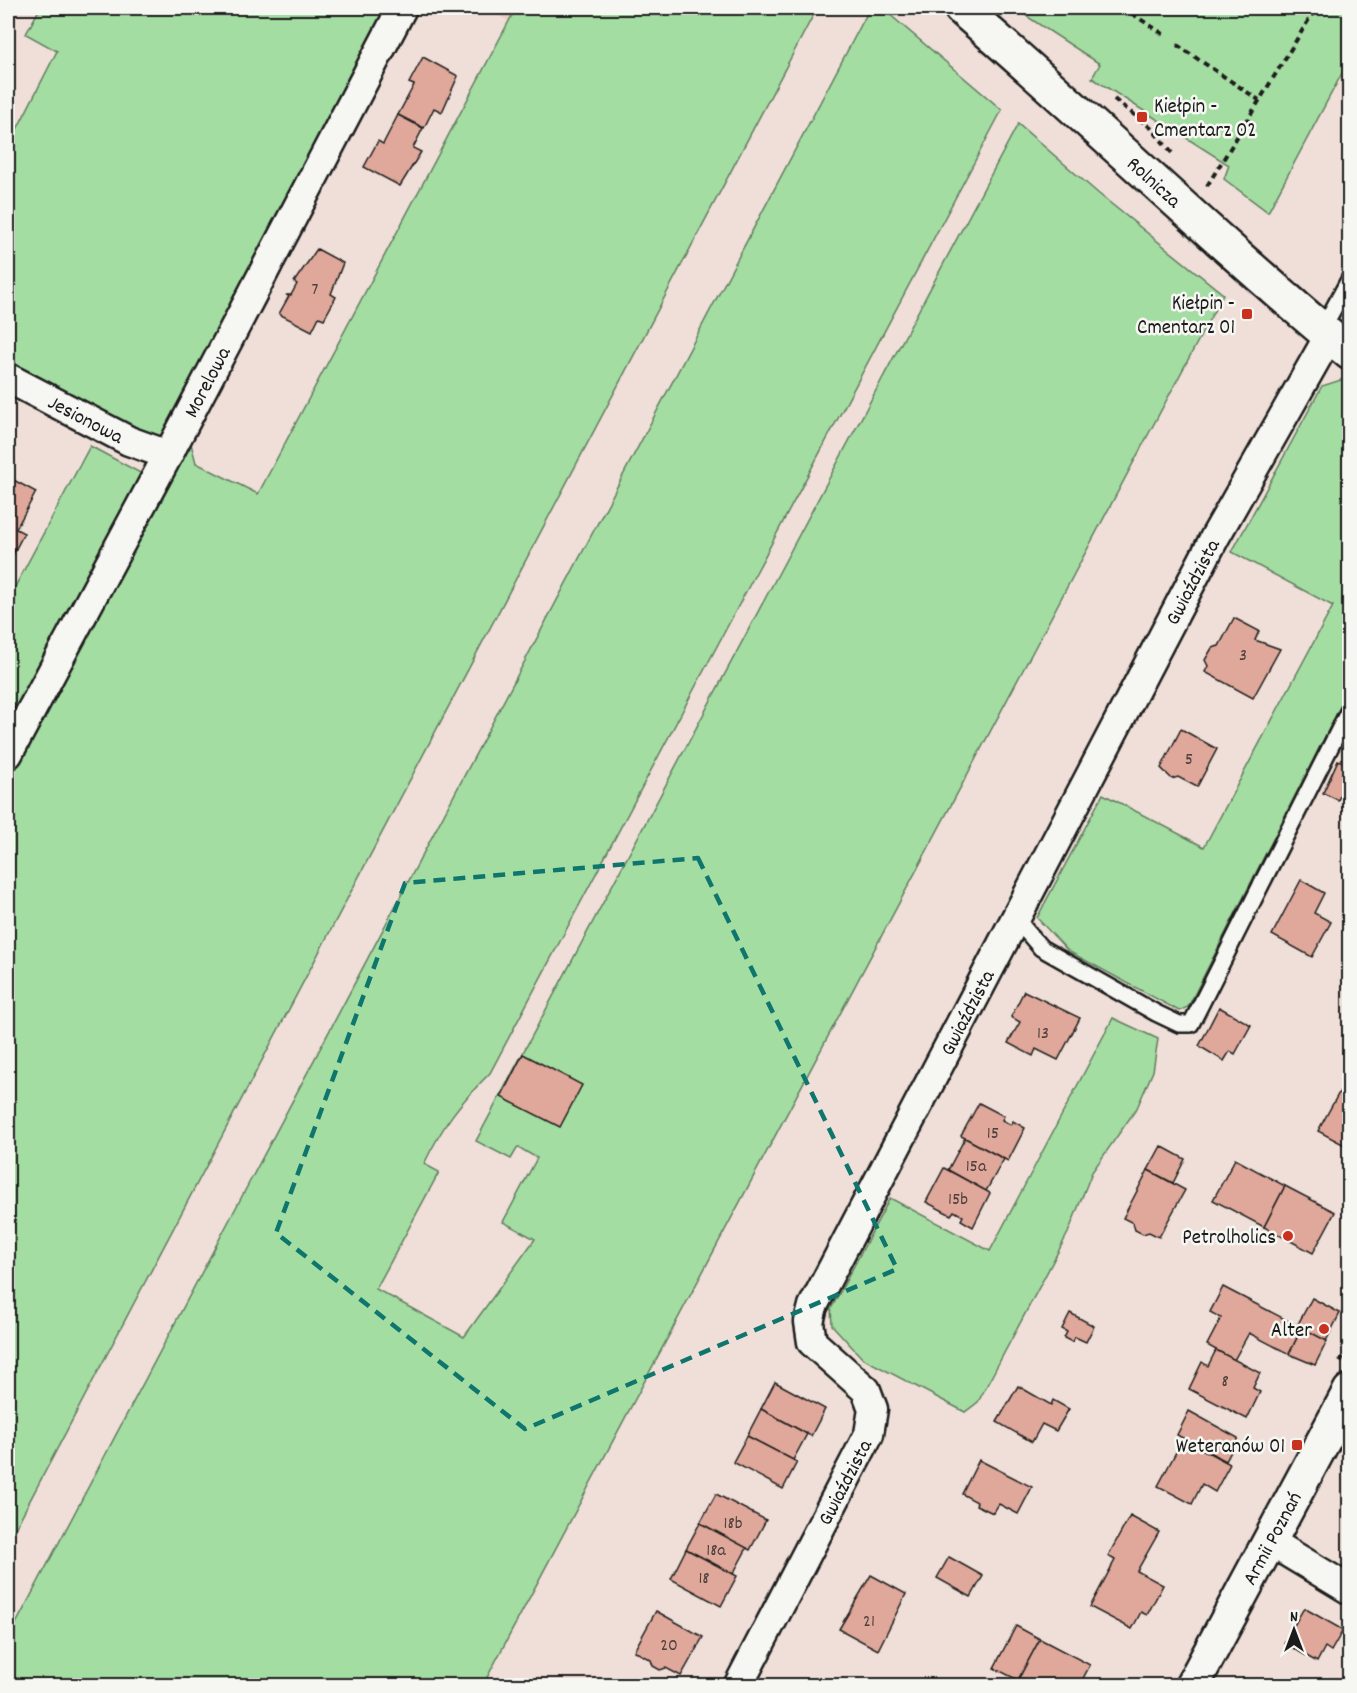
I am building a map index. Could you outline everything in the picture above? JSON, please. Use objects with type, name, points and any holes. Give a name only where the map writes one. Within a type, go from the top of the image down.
[{"type":"street","name":"Morelowa","points":[[8,754],[402,8]]},
{"type":"street","name":"Rolnicza","points":[[961,8],[1104,132],[1266,283],[1334,340]]},
{"type":"street","name":"Gwiaździsta","points":[[738,1686],[869,1434],[873,1409],[866,1390],[812,1342],[809,1322],[813,1306],[1215,537],[1334,340]]},
{"type":"street","name":"Jesionowa","points":[[8,378],[129,441],[168,454]]},
{"type":"street","name":"Armii Poznań","points":[[1192,1686],[1350,1391]]},
{"type":"street","points":[[1269,1542],[1350,1590]]},
{"type":"lane","points":[[1334,340],[1350,278]]},
{"type":"lane","points":[[1016,919],[1041,948],[1156,1013],[1179,1024],[1191,1024],[1350,708]]},
{"type":"path","points":[[1123,8],[1165,35]]},
{"type":"path","points":[[1232,145],[1316,8]]},
{"type":"path","points":[[1177,45],[1259,100]]},
{"type":"highlighted area","points":[[698,858],[897,1269],[525,1429],[276,1233],[405,883]]},
{"type":"shaded area","points":[[483,8],[516,8],[509,21]]},
{"type":"green space","points":[[40,8],[390,8],[159,442],[8,361],[8,147],[57,51],[26,34]]},
{"type":"green space","points":[[516,8],[817,8],[8,1542],[8,769],[188,432],[196,463],[258,494]]},
{"type":"green space","points":[[870,8],[882,8],[1002,110],[490,1073],[452,1115],[431,1150],[424,1164],[439,1172],[376,1289],[464,1337],[535,1239],[503,1222],[537,1158],[518,1147],[511,1159],[476,1141],[1018,124],[1099,194],[1223,294],[483,1685],[8,1686],[8,1639]]},
{"type":"green space","points":[[1014,8],[1349,8],[1349,60],[1268,212],[1224,179],[1229,165],[1092,78],[1100,64]]},
{"type":"green space","points":[[1347,378],[1350,380],[1349,689],[1188,1007],[1179,1011],[1068,951],[1037,918],[1103,794],[1204,847],[1333,606],[1232,552],[1322,386]]},
{"type":"green space","points":[[90,446],[146,476],[8,738],[8,600]]},
{"type":"green space","points":[[1113,1018],[1158,1039],[1153,1071],[1137,1108],[1092,1172],[1068,1233],[978,1402],[965,1412],[862,1358],[832,1325],[831,1309],[890,1198],[990,1251]]},
{"type":"building","points":[[8,50],[13,53],[8,64]]},
{"type":"building","points":[[423,57],[458,76],[442,112],[434,108],[424,128],[398,115],[414,85],[409,83]]},
{"type":"building","points":[[398,115],[423,128],[413,148],[421,152],[400,186],[364,167],[378,141],[383,144]]},
{"type":"building","points":[[317,249],[343,263],[331,294],[336,297],[324,319],[319,317],[312,331],[279,314],[289,296],[286,295],[291,295],[297,284],[294,282]]},
{"type":"building","points":[[8,477],[36,492],[16,529],[24,533],[8,564]]},
{"type":"building","points":[[1234,618],[1259,631],[1255,640],[1280,649],[1253,698],[1205,672],[1208,666],[1205,660],[1212,648],[1219,646]]},
{"type":"building","points":[[1181,729],[1217,749],[1197,787],[1178,777],[1172,779],[1161,768]]},
{"type":"building","points":[[1338,760],[1350,765],[1350,775],[1338,800],[1323,793]]},
{"type":"building","points":[[1301,880],[1324,893],[1314,913],[1331,922],[1312,957],[1272,935]]},
{"type":"building","points":[[1024,991],[1080,1018],[1058,1060],[1036,1049],[1033,1056],[1008,1043],[1020,1022],[1011,1017]]},
{"type":"building","points":[[1219,1007],[1251,1025],[1235,1054],[1230,1051],[1224,1061],[1199,1046]]},
{"type":"building","points":[[523,1054],[582,1085],[560,1127],[501,1097]]},
{"type":"building","points":[[1346,1080],[1350,1082],[1350,1148],[1318,1131]]},
{"type":"building","points":[[979,1103],[1004,1116],[1002,1120],[1011,1125],[1013,1121],[1025,1128],[1008,1161],[961,1136]]},
{"type":"building","points":[[965,1138],[1004,1159],[986,1191],[948,1170]]},
{"type":"building","points":[[1161,1146],[1185,1159],[1173,1183],[1148,1170]]},
{"type":"building","points":[[1235,1159],[1285,1186],[1264,1227],[1213,1200]]},
{"type":"building","points":[[944,1168],[990,1193],[973,1227],[961,1220],[963,1216],[954,1211],[951,1215],[926,1202]]},
{"type":"building","points":[[1148,1170],[1185,1190],[1159,1237],[1149,1232],[1143,1234],[1135,1230],[1133,1223],[1123,1218]]},
{"type":"building","points":[[1285,1186],[1335,1212],[1313,1253],[1264,1227]]},
{"type":"building","points":[[1223,1287],[1302,1328],[1289,1354],[1249,1333],[1234,1360],[1207,1345],[1221,1318],[1210,1312]]},
{"type":"building","points":[[1312,1298],[1340,1313],[1326,1341],[1297,1326]]},
{"type":"building","points":[[1070,1313],[1094,1326],[1086,1342],[1075,1337],[1072,1342],[1064,1338],[1067,1332],[1062,1329]]},
{"type":"building","points":[[1302,1328],[1327,1341],[1315,1365],[1289,1354]]},
{"type":"building","points":[[1216,1350],[1260,1373],[1253,1388],[1260,1392],[1247,1419],[1189,1389],[1202,1362],[1208,1366]]},
{"type":"building","points":[[775,1382],[825,1409],[811,1436],[761,1409]]},
{"type":"building","points":[[1018,1386],[1051,1405],[1053,1400],[1069,1409],[1056,1431],[1042,1424],[1032,1442],[997,1422]]},
{"type":"building","points":[[761,1409],[807,1434],[793,1460],[747,1436]]},
{"type":"building","points":[[1189,1411],[1238,1438],[1226,1461],[1177,1435]]},
{"type":"building","points":[[747,1436],[797,1462],[783,1489],[733,1462]]},
{"type":"building","points":[[1183,1439],[1230,1464],[1215,1492],[1202,1484],[1192,1504],[1158,1486]]},
{"type":"building","points":[[979,1460],[1032,1487],[1018,1514],[999,1504],[993,1513],[976,1505],[977,1502],[962,1494]]},
{"type":"building","points":[[716,1494],[766,1520],[750,1550],[700,1523]]},
{"type":"building","points":[[1130,1516],[1159,1532],[1137,1571],[1163,1585],[1147,1615],[1141,1612],[1132,1629],[1090,1607],[1115,1560],[1108,1556]]},
{"type":"building","points":[[700,1523],[747,1548],[733,1574],[686,1549]]},
{"type":"building","points":[[686,1549],[737,1576],[721,1606],[671,1579]]},
{"type":"building","points":[[949,1557],[983,1576],[971,1597],[937,1578]]},
{"type":"building","points":[[871,1575],[906,1594],[878,1650],[839,1629]]},
{"type":"building","points":[[1304,1608],[1343,1630],[1331,1651],[1325,1647],[1317,1662],[1284,1643]]},
{"type":"building","points":[[656,1611],[703,1637],[681,1676],[666,1668],[660,1670],[653,1666],[651,1660],[634,1651]]},
{"type":"building","points":[[1016,1626],[1040,1639],[1018,1680],[994,1668]]},
{"type":"building","points":[[1040,1639],[1090,1665],[1079,1686],[1028,1686],[1018,1680]]},
{"type":"place","name":"Kiełpin - Cmentarz 02","points":[[1142,117]]},
{"type":"place","name":"Kiełpin - Cmentarz 01","points":[[1247,314]]},
{"type":"place","name":"Petrolholics","points":[[1288,1236]]},
{"type":"place","name":"Alter","points":[[1324,1329]]},
{"type":"place","name":"Weteranów 01","points":[[1297,1445]]}]
